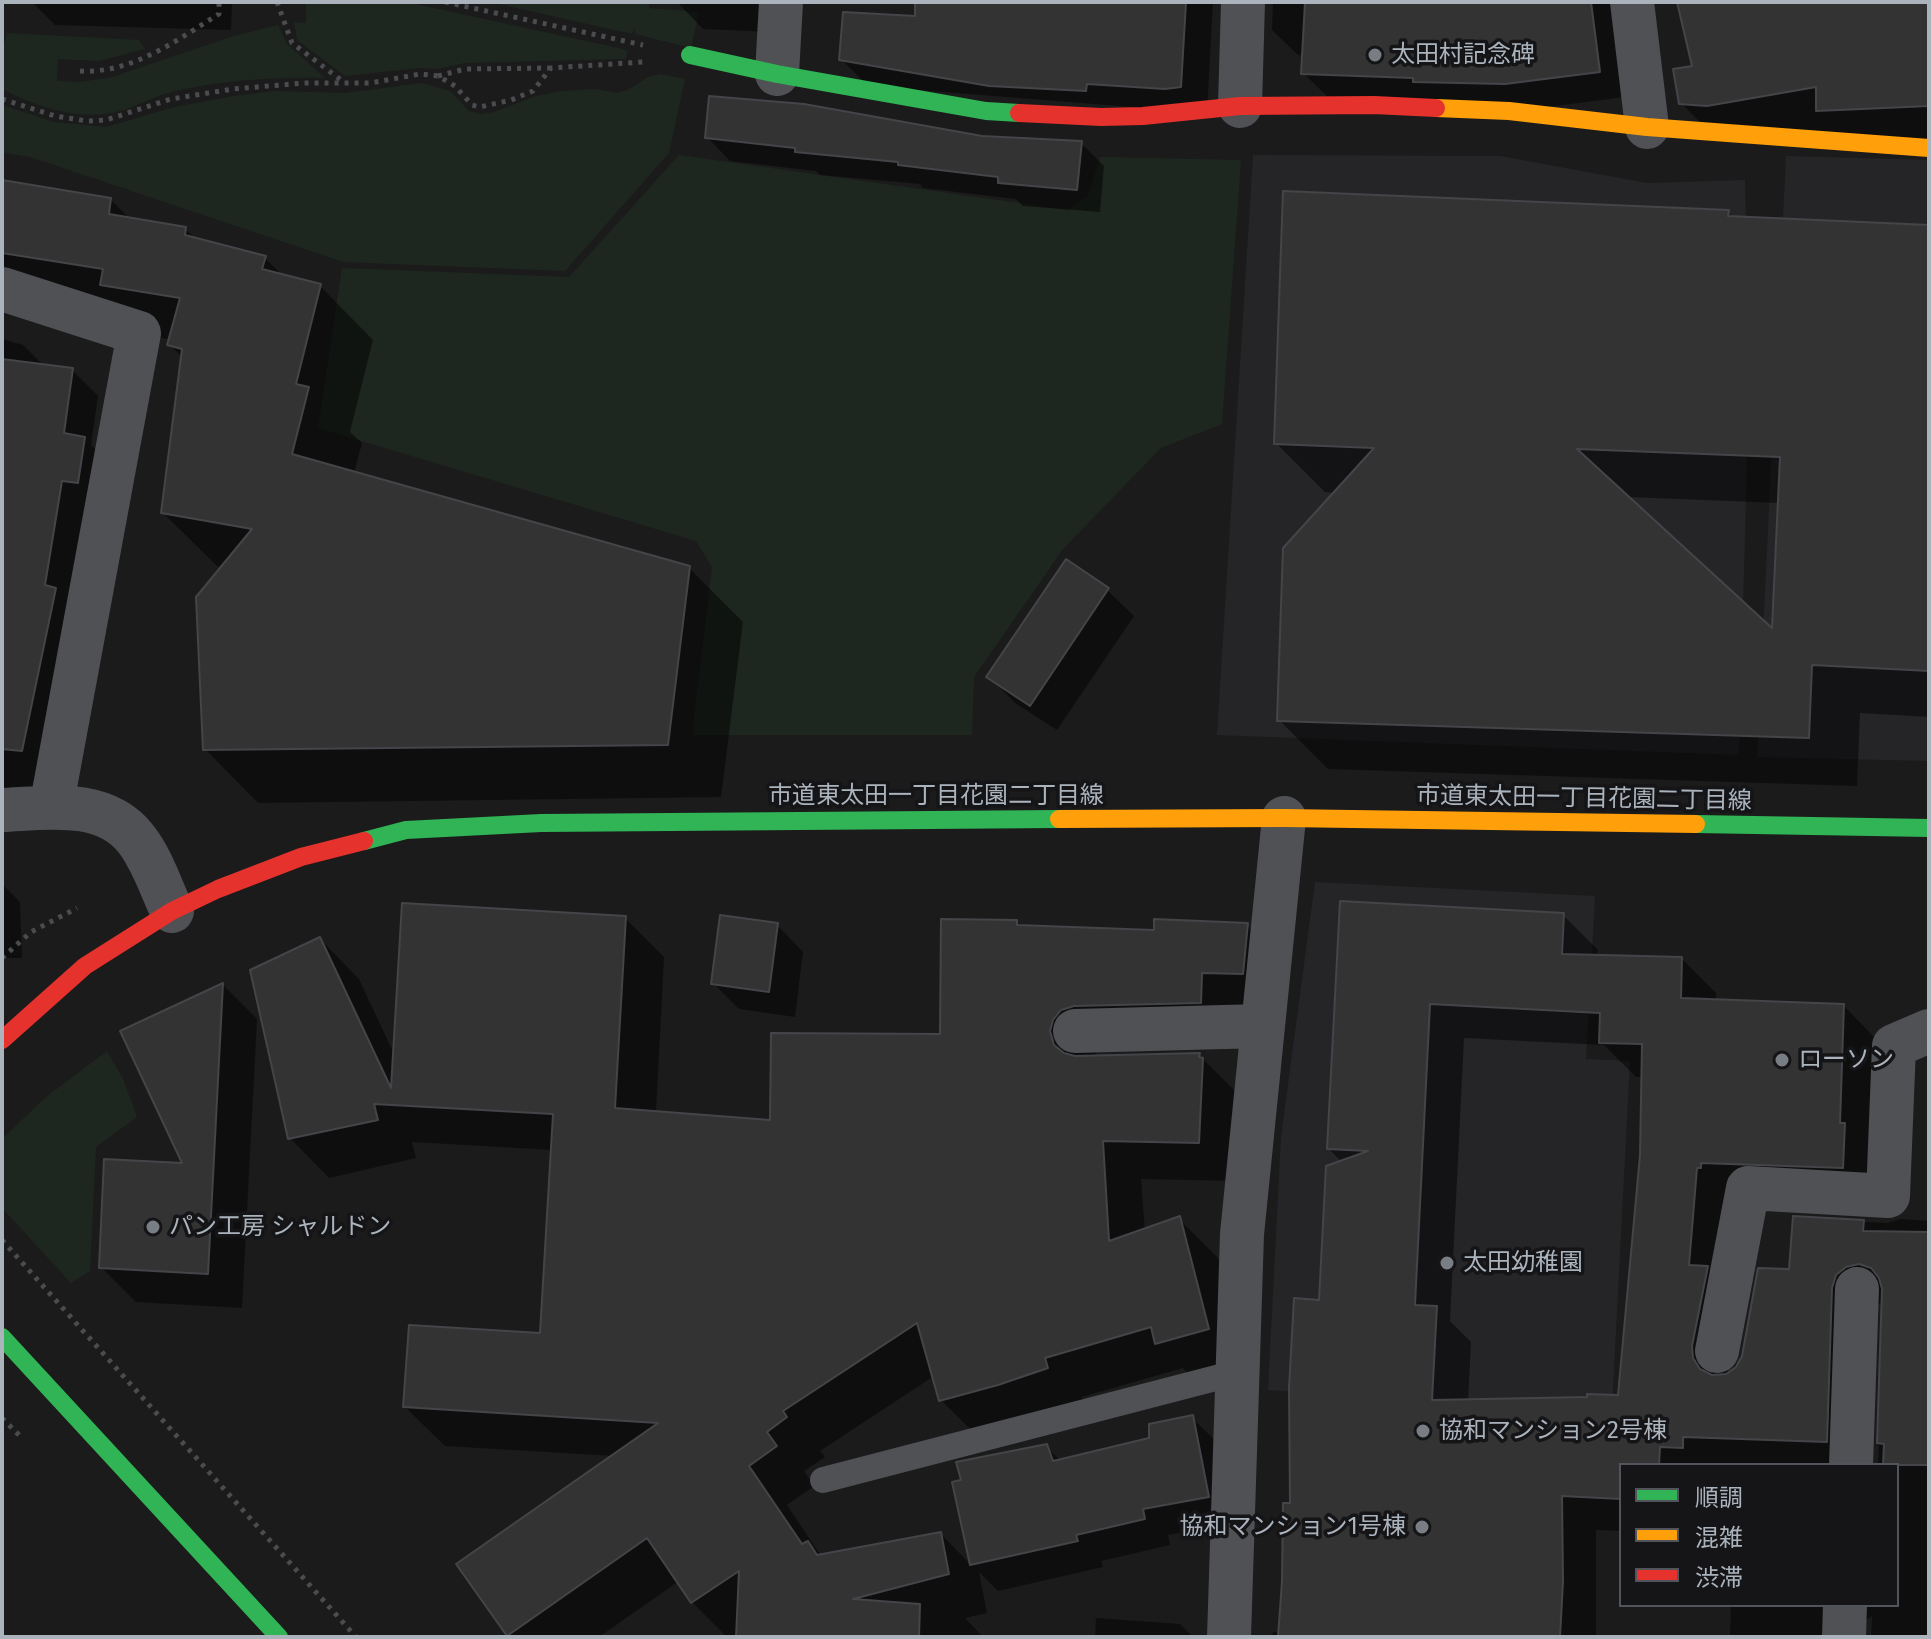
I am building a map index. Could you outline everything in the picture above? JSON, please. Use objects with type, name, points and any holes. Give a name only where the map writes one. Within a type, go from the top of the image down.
[{"type":"street","points":[[777,74],[781,2]]},
{"type":"street","points":[[1240,106],[1243,2]]},
{"type":"street","points":[[1632,2],[1647,127]]},
{"type":"street","points":[[685,54],[777,74],[986,111],[1129,116],[1240,106],[1374,105],[1509,111],[1647,127],[1929,148]]},
{"type":"street","points":[[2,289],[139,333],[51,808]]},
{"type":"street","points":[[2,810],[51,808],[97,812],[124,827],[145,851],[172,911]]},
{"type":"street","points":[[1229,1637],[1242,1234],[1284,818]]},
{"type":"street","name":"市道東太田一丁目花園二丁目線","points":[[2,1040],[85,966],[172,911],[218,889],[301,857],[406,830],[671,820],[1284,818],[1929,828]]},
{"type":"street","points":[[1075,1031],[1261,1026]]},
{"type":"street","points":[[1717,1351],[1748,1188],[1888,1196],[1894,1046],[1929,1031]]},
{"type":"street","points":[[1851,1463],[1857,1289]]},
{"type":"street","points":[[2,1337],[279,1637]]},
{"type":"street","points":[[1844,1637],[1845,1607]]},
{"type":"lane","points":[[823,1480],[1239,1372]]},
{"type":"path","points":[[80,71],[108,70],[152,55],[219,14],[219,2]]},
{"type":"path","points":[[277,2],[292,43],[346,84]]},
{"type":"path","points":[[445,2],[685,54]]},
{"type":"path","points":[[2,99],[55,116],[106,120],[171,99],[212,92],[304,83],[370,83],[420,74],[438,76],[465,69],[626,65],[685,54]]},
{"type":"path","points":[[438,76],[455,86],[472,105],[480,107],[493,106],[533,91],[551,68]]},
{"type":"path","points":[[2,958],[31,932],[80,906]]},
{"type":"path","points":[[2,1240],[356,1637]]},
{"type":"shaded area","points":[[306,2],[406,2],[623,49],[627,51],[626,59],[465,63],[437,69],[345,76],[297,40],[294,22],[306,23]]},
{"type":"shaded area","points":[[490,2],[649,2],[649,8],[699,12],[691,48],[635,34],[635,28],[632,34]]},
{"type":"shaded area","points":[[278,25],[287,44],[325,78],[229,82],[165,94],[120,111],[90,115],[44,107],[2,89],[2,53],[7,33],[139,40],[145,49],[99,61],[58,59],[57,81],[78,82],[109,78],[234,36]]},
{"type":"shaded area","points":[[660,74],[685,79],[669,153],[565,271],[344,262],[30,157],[2,152],[2,105],[54,122],[106,127],[174,107],[234,96],[274,91],[345,93],[422,83],[450,91],[469,111],[480,114],[562,91],[595,89],[617,93]]},
{"type":"shaded area","points":[[679,155],[1068,210],[1088,196],[1100,157],[1241,160],[1222,424],[1161,448],[1063,549],[974,677],[972,735],[692,735],[712,567],[696,541],[318,428],[342,268],[569,277]]},
{"type":"shaded area","points":[[1253,155],[1500,156],[1647,183],[1745,180],[1749,386],[1739,755],[1217,735]]},
{"type":"shaded area","points":[[1786,156],[1929,160],[1929,761],[1757,757]]},
{"type":"shaded area","name":"太田幼稚園","points":[[1315,882],[1595,896],[1586,1059],[1630,1061],[1612,1408],[1268,1390],[1281,1137]]},
{"type":"shaded area","points":[[107,1051],[123,1079],[137,1117],[96,1147],[90,1271],[71,1283],[2,1208],[2,1139],[46,1097]]},
{"type":"building","points":[[915,2],[1186,2],[1181,87],[1165,89],[1087,84],[1086,91],[989,86],[839,60],[843,12],[915,16]]},
{"type":"building","points":[[1305,2],[1591,2],[1600,72],[1505,84],[1413,82],[1413,78],[1301,74]]},
{"type":"building","points":[[1677,2],[1929,2],[1929,106],[1816,111],[1816,87],[1707,106],[1679,104],[1673,69],[1692,66]]},
{"type":"building","points":[[709,96],[804,104],[982,136],[1082,141],[1077,190],[998,183],[998,177],[705,138]]},
{"type":"building","points":[[2,180],[111,198],[109,214],[186,227],[185,235],[266,256],[262,269],[321,284],[296,384],[309,387],[292,454],[690,566],[668,745],[203,750],[196,597],[252,529],[161,513],[182,349],[167,345],[180,298],[100,285],[103,269],[2,253]]},
{"type":"building","points":[[1283,191],[1729,210],[1728,216],[1929,225],[1929,671],[1812,665],[1809,738],[1277,721],[1283,548],[1374,448],[1274,444]],"holes":[[[1577,449],[1780,457],[1772,628]]]},
{"type":"building","points":[[2,359],[73,368],[64,433],[85,437],[78,483],[62,481],[45,585],[56,588],[22,751],[2,749]]},
{"type":"building","points":[[1066,559],[1109,588],[1030,706],[986,677]]},
{"type":"building","points":[[1340,901],[1564,913],[1562,954],[1682,957],[1681,998],[1844,1004],[1840,1123],[1845,1123],[1843,1168],[1701,1163],[1701,1168],[1697,1168],[1689,1265],[1708,1266],[1692,1346],[1693,1358],[1700,1369],[1712,1375],[1726,1374],[1736,1367],[1742,1356],[1758,1268],[1789,1269],[1793,1216],[1864,1220],[1863,1231],[1929,1232],[1929,1465],[1883,1463],[1884,1444],[1877,1443],[1882,1289],[1879,1278],[1871,1268],[1859,1264],[1846,1267],[1836,1275],[1832,1288],[1827,1442],[1683,1437],[1683,1448],[1660,1447],[1659,1463],[1619,1463],[1619,1499],[1562,1496],[1560,1637],[1278,1637],[1283,1503],[1290,1503],[1289,1388],[1294,1298],[1319,1300],[1326,1166],[1368,1151],[1327,1149]],"holes":[[[1430,1004],[1600,1013],[1599,1043],[1642,1044],[1640,1155],[1618,1395],[1432,1400],[1437,1306],[1415,1305]]]},
{"type":"building","points":[[402,903],[626,916],[615,1108],[770,1120],[771,1033],[940,1034],[941,919],[1017,920],[1017,925],[1154,930],[1154,919],[1248,923],[1243,974],[1202,973],[1201,1003],[1074,1006],[1061,1010],[1053,1020],[1050,1031],[1054,1045],[1064,1053],[1075,1056],[1200,1053],[1199,1057],[1203,1058],[1199,1143],[1103,1141],[1109,1241],[1180,1216],[1209,1329],[1155,1344],[1151,1327],[1045,1358],[1048,1368],[939,1401],[917,1323],[783,1411],[787,1417],[767,1432],[777,1446],[749,1466],[802,1544],[808,1541],[817,1555],[941,1532],[949,1574],[853,1599],[920,1604],[919,1637],[736,1637],[739,1571],[691,1603],[647,1538],[507,1636],[456,1564],[658,1423],[403,1407],[409,1325],[540,1333],[553,1114],[374,1104],[378,1120],[288,1139],[250,970],[320,937],[391,1088]]},
{"type":"building","points":[[720,915],[778,923],[769,992],[711,984]]},
{"type":"building","points":[[223,983],[208,1274],[99,1268],[104,1159],[182,1163],[120,1031]]},
{"type":"building","points":[[1193,1415],[1209,1497],[1143,1509],[1145,1519],[1076,1535],[1078,1541],[970,1565],[952,1482],[961,1480],[956,1462],[1047,1444],[1053,1461],[1149,1438],[1149,1424]]},
{"type":"traffic: fast","points":[[690,55],[777,74],[986,111],[1019,113]]},
{"type":"traffic: fast","points":[[364,841],[406,830],[541,823],[1059,819]]},
{"type":"traffic: fast","points":[[1696,824],[1929,828]]},
{"type":"traffic: fast","points":[[2,1337],[279,1637]]},
{"type":"traffic: slow","points":[[1436,108],[1509,111],[1647,127],[1929,148]]},
{"type":"traffic: slow","points":[[1059,819],[1284,818],[1696,824]]},
{"type":"traffic: jam","points":[[1019,113],[1101,117],[1240,106],[1436,108]]},
{"type":"traffic: jam","points":[[2,1040],[85,966],[172,911],[218,889],[301,857],[364,841]]},
{"type":"place","name":"太田村記念碑","points":[[1375,55]]},
{"type":"place","name":"ローソン","points":[[1782,1060]]},
{"type":"place","name":"パン工房 シャルドン","points":[[153,1227]]},
{"type":"place","name":"太田幼稚園","points":[[1447,1263]]},
{"type":"place","name":"協和マンション2号棟","points":[[1423,1431]]},
{"type":"place","name":"協和マンション1号棟","points":[[1422,1527]]}]
